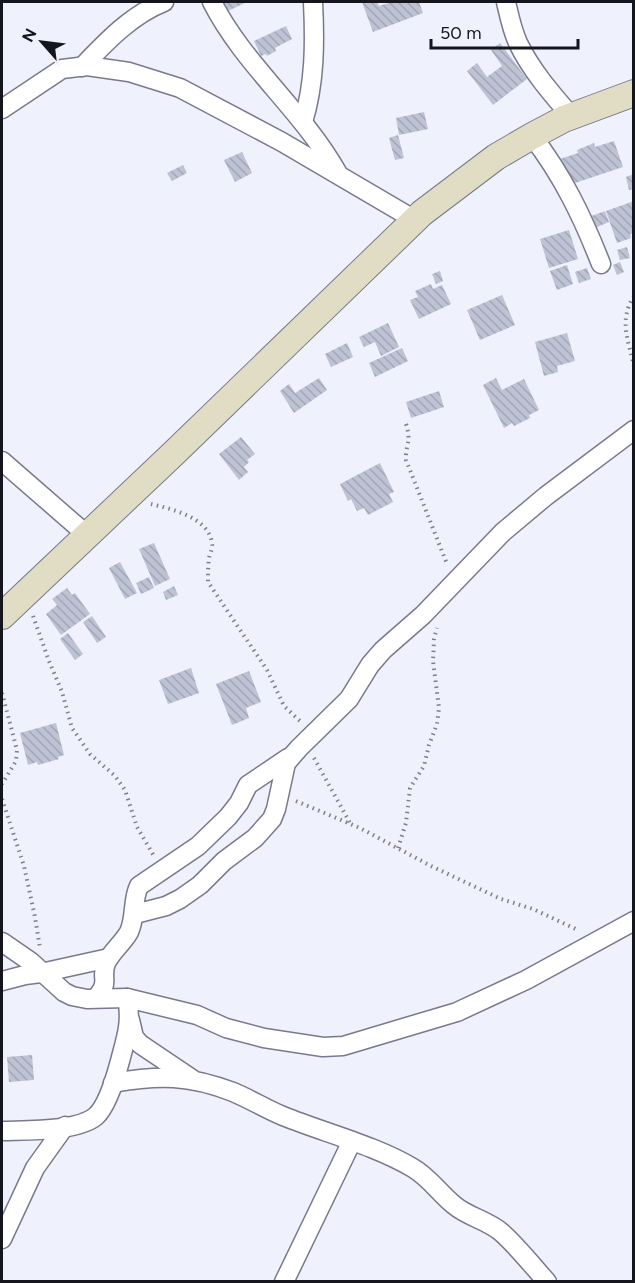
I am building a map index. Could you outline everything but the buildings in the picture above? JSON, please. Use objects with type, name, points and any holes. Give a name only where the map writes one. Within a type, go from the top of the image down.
[{"type":"street","points":[[82,66],[114,34],[149,8],[164,2]]},
{"type":"street","points":[[212,2],[236,41],[323,148],[338,174]]},
{"type":"street","points":[[303,122],[309,104],[313,78],[313,2]]},
{"type":"street","points":[[506,2],[517,40],[522,49],[549,92],[571,116]]},
{"type":"street","points":[[2,109],[62,69],[82,66],[129,72],[180,88],[338,174],[415,219]]},
{"type":"street","points":[[2,616],[415,219],[496,157],[532,136],[571,116],[633,93]]},
{"type":"street","points":[[532,136],[551,160],[572,195],[601,264]]},
{"type":"street","points":[[135,914],[166,906],[200,885],[224,861],[255,838],[265,828],[276,810],[283,769],[303,744],[349,699],[370,665],[383,650],[437,600],[502,532],[633,430]]},
{"type":"street","points":[[2,461],[87,535]]},
{"type":"street","points":[[96,998],[105,987],[105,966],[109,958],[129,933],[135,914],[139,885],[198,846],[228,817],[239,803],[248,785],[303,744]]},
{"type":"street","points":[[2,942],[31,962],[64,992],[80,998],[126,998],[197,1015],[226,1028],[284,1042],[323,1047],[343,1046],[457,1012],[526,980],[633,921]]},
{"type":"street","points":[[2,981],[109,958]]},
{"type":"street","points":[[126,998],[129,1019],[140,1044],[194,1080]]},
{"type":"street","points":[[2,1131],[65,1126],[85,1122],[95,1117],[113,1083],[129,1019]]},
{"type":"street","points":[[113,1083],[148,1077],[194,1080],[233,1092],[282,1115],[352,1141],[412,1167],[428,1178],[455,1206],[469,1216],[501,1232],[547,1281]]},
{"type":"street","points":[[2,1239],[35,1168],[65,1126]]},
{"type":"street","points":[[284,1281],[352,1141]]},
{"type":"path","points":[[633,296],[625,311],[625,326],[633,367]]},
{"type":"path","points":[[406,424],[410,442],[405,454],[406,460],[454,583]]},
{"type":"path","points":[[118,506],[145,503],[200,522],[204,527],[213,545],[208,582],[267,670],[284,706],[302,723],[303,744],[351,824]]},
{"type":"path","points":[[21,597],[41,634],[72,728],[90,754],[115,776],[125,790],[137,827],[152,854],[165,869]]},
{"type":"path","points":[[398,848],[406,823],[410,789],[424,766],[437,724],[439,708],[433,661],[434,639],[439,619],[437,600]]},
{"type":"path","points":[[2,693],[16,750],[16,761],[2,784]]},
{"type":"path","points":[[279,793],[351,824],[501,899],[533,909],[597,940]]},
{"type":"path","points":[[2,799],[24,866],[33,906],[39,937],[41,973]]}]
